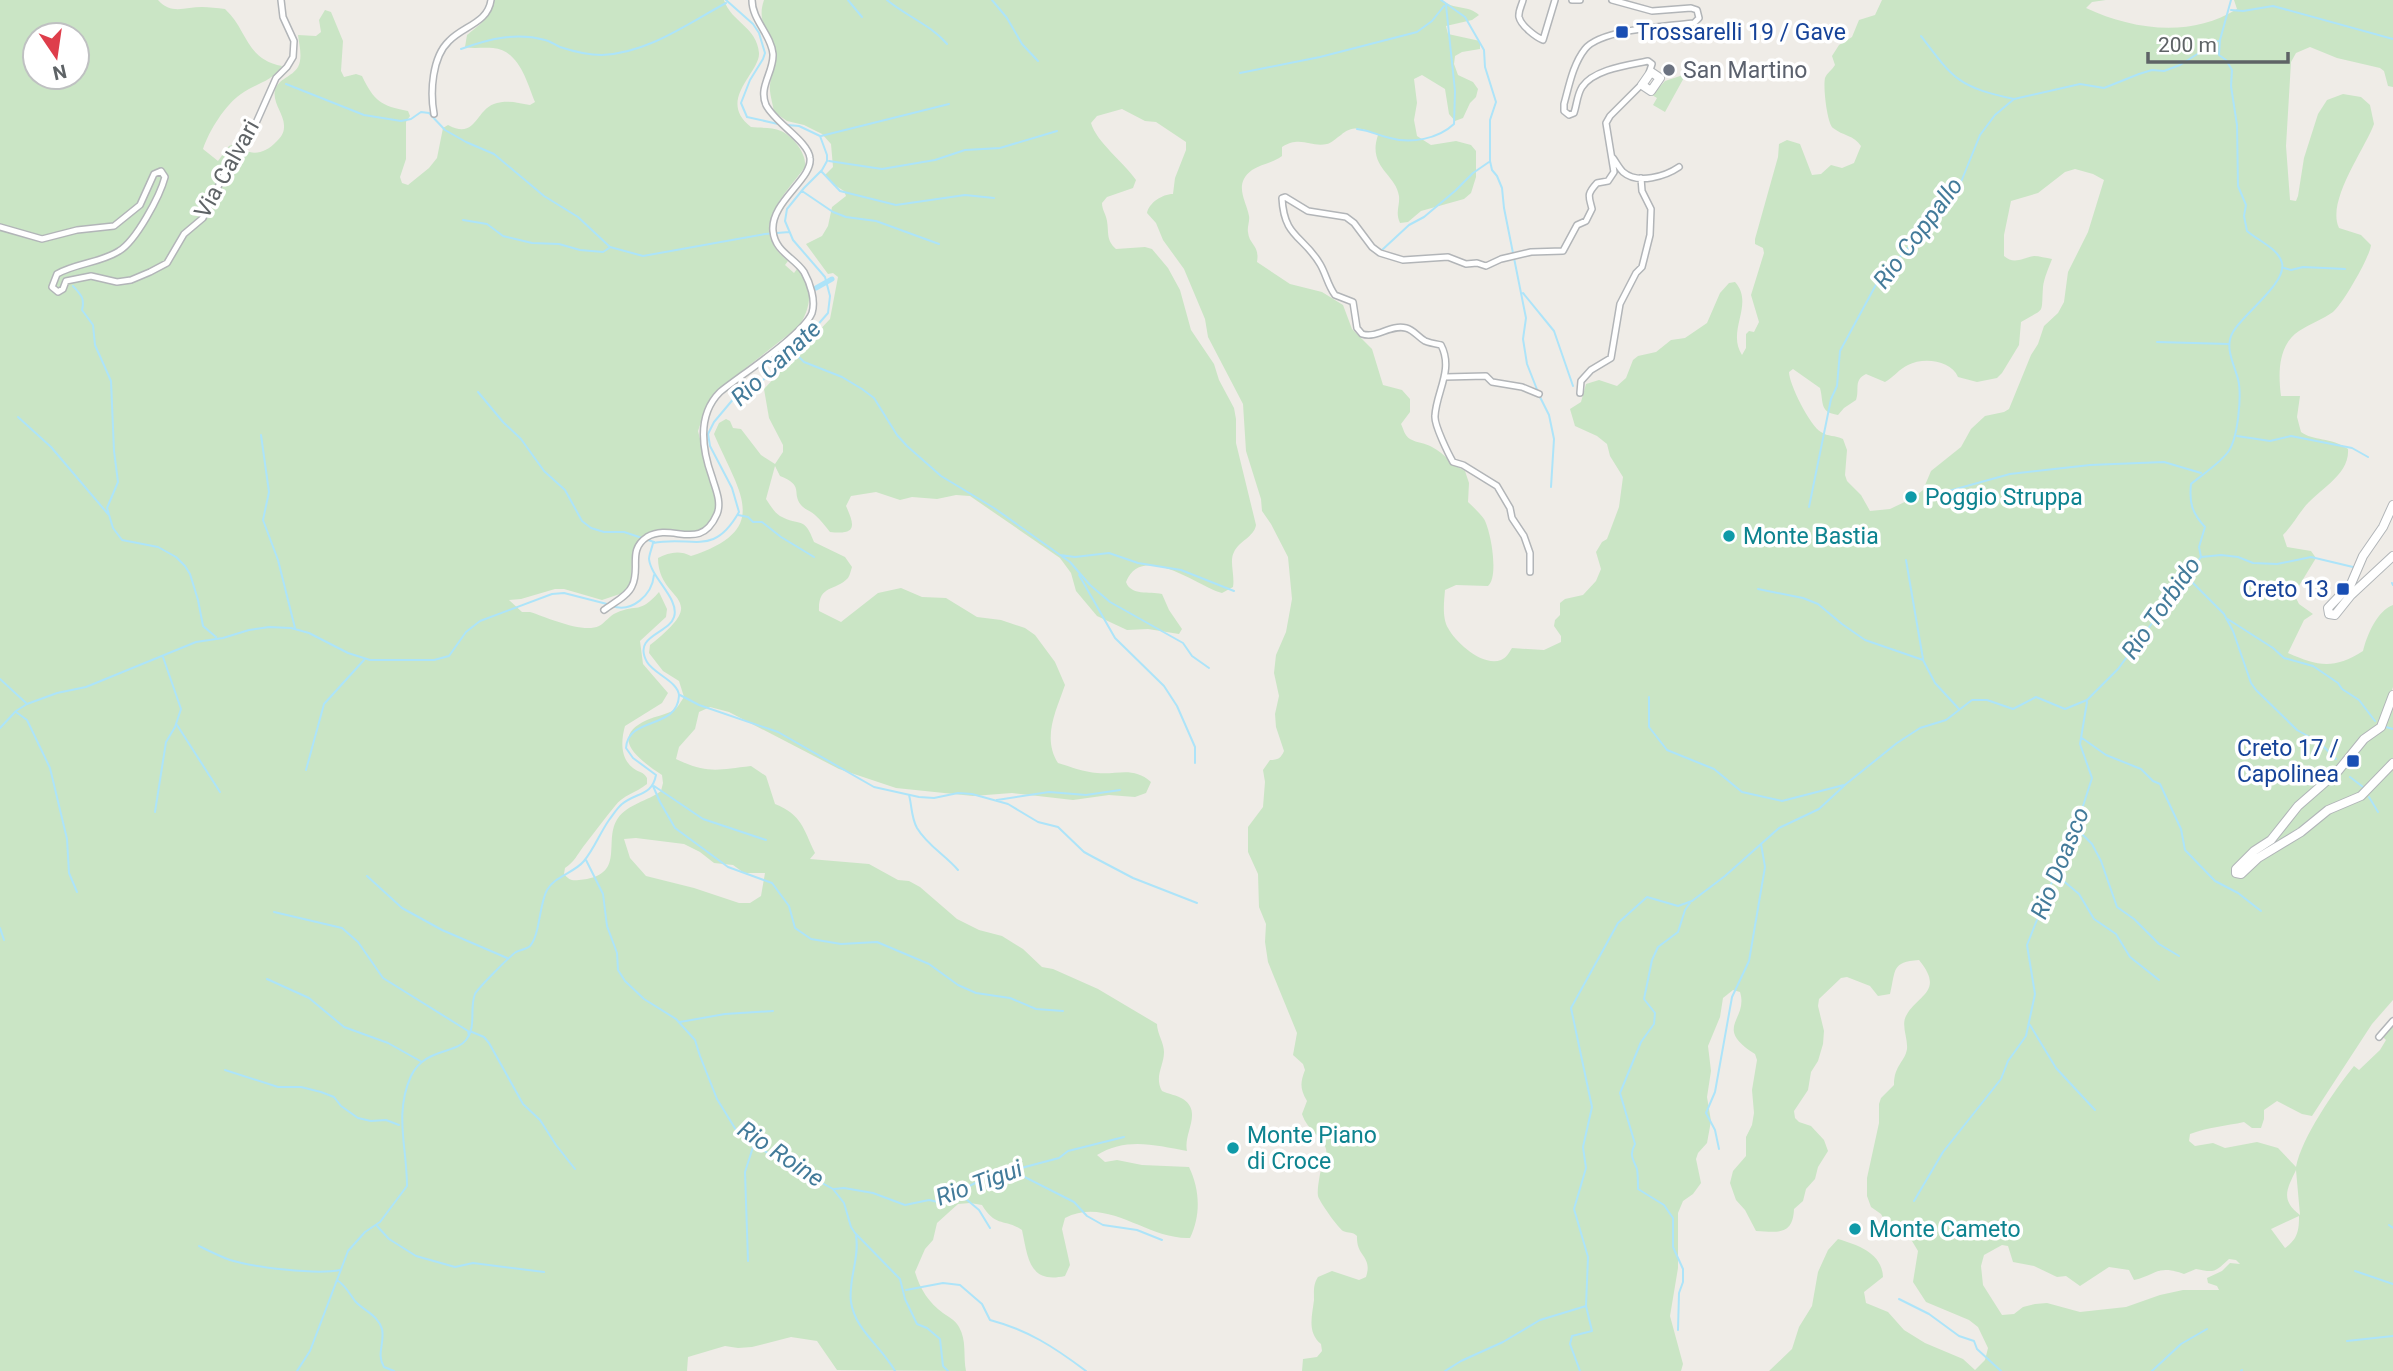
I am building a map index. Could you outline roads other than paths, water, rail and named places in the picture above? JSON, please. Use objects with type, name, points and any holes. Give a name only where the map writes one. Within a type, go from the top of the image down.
[{"type":"main road","points":[[2393,505],[2383,527],[2363,556],[2351,584],[2328,608],[2329,614],[2335,615],[2351,595],[2393,556]]},
{"type":"main road","points":[[2393,695],[2384,724],[2364,739],[2338,771],[2305,799],[2271,840],[2254,851],[2236,869],[2236,873],[2242,874],[2258,858],[2301,832],[2328,810],[2361,796],[2393,763]]},
{"type":"street","name":"Via Calvari","points":[[0,227],[42,239],[77,230],[114,226],[139,205],[154,174],[161,171],[165,177],[162,187],[127,244],[118,252],[57,274],[52,287],[58,292],[66,281],[82,276],[117,282],[131,280],[167,263],[184,234],[203,218],[231,160],[250,137],[276,78],[291,62],[295,44],[283,18],[281,0]]},
{"type":"street","points":[[434,114],[431,91],[441,51],[449,40],[483,18],[491,0]]},
{"type":"street","points":[[604,610],[633,585],[635,554],[645,539],[658,534],[692,536],[709,527],[717,513],[718,494],[710,474],[702,432],[714,398],[804,326],[813,310],[813,298],[805,274],[782,252],[773,234],[775,213],[810,162],[808,153],[768,108],[764,95],[773,51],[753,12],[752,0]]},
{"type":"street","points":[[1523,0],[1519,14],[1521,21],[1538,38],[1545,40],[1547,20],[1555,0]]},
{"type":"street","points":[[1573,0],[1580,0]]},
{"type":"street","points":[[1530,572],[1530,553],[1524,536],[1497,486],[1464,465],[1453,463],[1436,425],[1435,414],[1447,365],[1441,345],[1425,341],[1411,329],[1404,327],[1368,336],[1357,328],[1353,302],[1335,295],[1320,264],[1287,226],[1283,215],[1283,196],[1308,211],[1346,217],[1372,247],[1380,253],[1403,260],[1448,257],[1466,264],[1486,266],[1501,259],[1531,252],[1560,252],[1569,244],[1577,225],[1586,221],[1592,210],[1588,199],[1592,189],[1598,183],[1608,181],[1613,174],[1606,128],[1608,120],[1639,87],[1652,68],[1643,62],[1594,77],[1580,90],[1574,113],[1569,114],[1565,112],[1564,104],[1576,65],[1584,50],[1595,40],[1645,28],[1694,23],[1699,18],[1697,10],[1691,8],[1651,11],[1612,0]]},
{"type":"street","points":[[1612,158],[1625,173],[1641,178],[1668,174],[1679,167]]},
{"type":"street","points":[[1580,393],[1581,381],[1591,370],[1611,358],[1620,304],[1646,258],[1651,209],[1642,191],[1641,178]]},
{"type":"street","points":[[1444,377],[1486,376],[1492,382],[1522,387],[1539,394]]},
{"type":"street","points":[[2379,1037],[2393,1021]]},
{"type":"waterway","name":"Rio Canate","points":[[726,0],[753,24],[759,33],[765,53],[741,103],[747,117],[778,124]]},
{"type":"waterway","points":[[848,0],[862,17]]},
{"type":"waterway","points":[[887,0],[934,31],[947,44]]},
{"type":"waterway","points":[[992,0],[1007,18],[1022,44],[1038,61]]},
{"type":"waterway","points":[[1441,0],[1465,17],[1484,50],[1485,67],[1496,102],[1490,120],[1490,161],[1502,188],[1526,318],[1523,339],[1527,364],[1538,392]]},
{"type":"waterway","name":"Rio Torbido","points":[[1580,1371],[1570,1344],[1572,1336],[1592,1331],[1586,1306],[1588,1257],[1574,1209],[1586,1168],[1583,1147],[1592,1107],[1571,1008],[1618,923],[1647,897],[1678,906],[1692,901],[1779,828],[1819,809],[1897,743],[1920,728],[1946,720],[1972,700],[1987,700],[2013,709],[2036,697],[2065,709],[2087,700],[2118,669],[2201,557],[2199,547],[2205,527],[2192,507],[2191,484],[2228,452],[2234,437],[2240,395],[2230,338],[2238,325],[2278,280],[2282,271],[2282,263],[2277,253],[2247,231],[2244,216],[2246,205],[2238,186],[2237,125],[2231,86],[2232,70],[2219,55],[2220,40],[2231,0]]},
{"type":"waterway","points":[[461,49],[492,40],[523,37],[545,40],[586,54],[619,53],[667,36],[726,3]]},
{"type":"waterway","points":[[1357,129],[1398,140],[1415,140],[1432,137],[1454,124],[1455,91],[1446,5]]},
{"type":"waterway","points":[[1240,73],[1320,57],[1417,32],[1432,21],[1444,6]]},
{"type":"waterway","points":[[2231,10],[2243,11],[2273,6],[2393,39]]},
{"type":"waterway","points":[[1921,36],[1959,80],[1981,90],[2014,99]]},
{"type":"waterway","name":"Rio Coppallo","points":[[1809,507],[1831,399],[1837,386],[1840,351],[1878,281],[1910,246],[1919,226],[1961,182],[1980,135],[1995,115],[2014,99],[2080,84],[2104,88],[2152,70],[2164,71],[2180,65],[2218,41]]},
{"type":"waterway","points":[[286,84],[364,115],[401,121],[411,119],[421,112],[429,113],[445,130],[494,154],[544,196],[578,217],[610,247],[643,256],[789,232]]},
{"type":"waterway","points":[[821,136],[949,104]]},
{"type":"waterway","name":"Rio Canate","points":[[297,1371],[310,1351],[348,1251],[365,1232],[380,1222],[407,1186],[402,1117],[411,1076],[417,1067],[431,1056],[455,1048],[466,1040],[471,1029],[475,994],[516,952],[530,946],[536,935],[542,904],[550,885],[584,861],[620,806],[647,790],[654,782],[656,775],[633,758],[626,748],[635,731],[670,714],[676,707],[679,696],[675,686],[650,666],[644,653],[648,640],[671,623],[675,610],[651,566],[649,557],[653,543],[711,540],[729,526],[739,512],[732,488],[710,446],[708,434],[714,422],[735,397],[760,383],[828,313],[830,296],[825,277],[793,240],[785,221],[787,209],[822,170],[827,155],[820,136],[799,126],[787,125]]},
{"type":"waterway","points":[[829,161],[882,169],[935,160],[965,150],[1000,148],[1057,131]]},
{"type":"waterway","points":[[1382,250],[1409,225],[1424,217],[1489,162]]},
{"type":"waterway","points":[[821,171],[840,191],[896,205],[965,195],[994,198]]},
{"type":"waterway","points":[[802,191],[833,212],[846,217],[876,221],[939,244]]},
{"type":"waterway","points":[[463,220],[487,224],[503,236],[532,243],[559,244],[580,250],[603,252],[609,248]]},
{"type":"waterway","points":[[2284,268],[2345,269]]},
{"type":"waterway","name":"Rio Canate","points":[[816,288],[832,279]]},
{"type":"waterway","points":[[73,286],[82,297],[82,310],[93,325],[95,345],[111,381],[118,482],[107,508],[113,528],[122,540],[158,547],[176,557],[185,566],[198,600],[203,626],[216,637]]},
{"type":"waterway","points":[[1523,293],[1554,331],[1573,386]]},
{"type":"waterway","points":[[2157,342],[2229,344]]},
{"type":"waterway","points":[[793,351],[804,362],[842,377],[874,398],[897,435],[941,476],[994,508],[1070,562],[1090,585],[1110,602],[1183,643],[1192,656],[1209,668]]},
{"type":"waterway","points":[[478,392],[521,439],[544,471],[565,490],[582,521],[591,528],[604,532],[624,532],[654,542]]},
{"type":"waterway","points":[[1540,397],[1549,415],[1554,439],[1551,487]]},
{"type":"waterway","points":[[18,417],[51,447],[108,514]]},
{"type":"waterway","points":[[261,435],[269,492],[263,520],[278,560],[295,628]]},
{"type":"waterway","points":[[2237,436],[2270,441],[2291,436],[2352,448],[2368,457]]},
{"type":"waterway","points":[[1938,494],[2010,474],[2090,465],[2164,462],[2201,473]]},
{"type":"waterway","points":[[738,515],[748,517],[753,522],[762,522],[814,557]]},
{"type":"waterway","points":[[1060,555],[1075,557],[1109,553],[1138,563],[1181,570],[1234,591]]},
{"type":"waterway","points":[[2201,557],[2221,555],[2238,557],[2253,563],[2277,564],[2311,557],[2353,567]]},
{"type":"waterway","points":[[1906,560],[1923,659]]},
{"type":"waterway","points":[[612,606],[627,607],[640,601],[649,589],[654,575]]},
{"type":"waterway","points":[[1079,575],[1115,638],[1164,686],[1177,706],[1195,747],[1195,763]]},
{"type":"waterway","points":[[2186,576],[2224,614],[2256,690],[2297,730],[2320,743],[2336,759]]},
{"type":"waterway","points":[[1758,589],[1803,598],[1818,604],[1865,640],[1923,660],[1935,683],[1959,709]]},
{"type":"waterway","points":[[0,728],[27,704],[57,693],[86,687],[196,642],[249,630],[291,628],[309,633],[348,653],[370,660],[434,660],[449,656],[466,632],[480,621],[552,594],[564,593],[607,604]]},
{"type":"waterway","points":[[2226,618],[2284,658],[2313,666],[2338,683],[2342,689],[2359,700],[2375,721]]},
{"type":"waterway","points":[[155,812],[166,742],[181,709],[163,657]]},
{"type":"waterway","points":[[306,770],[324,704],[364,660]]},
{"type":"waterway","points":[[0,679],[26,703]]},
{"type":"waterway","points":[[680,695],[699,705],[778,732],[874,787],[919,797],[972,794],[1008,804],[1038,822],[1058,827],[1084,852],[1133,878],[1197,903]]},
{"type":"waterway","points":[[1649,697],[1649,727],[1667,750],[1714,769],[1742,792],[1782,801],[1844,785]]},
{"type":"waterway","name":"Rio Doasco","points":[[1914,1201],[1943,1152],[2001,1079],[2008,1061],[2026,1036],[2035,994],[2027,945],[2052,882],[2056,858],[2083,806],[2092,778],[2080,744],[2087,702]]},
{"type":"waterway","points":[[16,712],[27,720],[50,768],[67,839],[69,873],[77,892]]},
{"type":"waterway","points":[[177,725],[220,792]]},
{"type":"waterway","points":[[2386,727],[2393,729]]},
{"type":"waterway","points":[[2082,738],[2106,755],[2141,769],[2160,784],[2181,829],[2185,850],[2215,881],[2238,893],[2261,911]]},
{"type":"waterway","points":[[2350,777],[2363,787]]},
{"type":"waterway","points":[[653,786],[675,828],[728,867],[772,883],[789,906],[795,928],[811,939],[841,944],[877,942],[929,964],[958,985],[976,993],[1010,998],[1036,1009],[1063,1011]]},
{"type":"waterway","points":[[654,786],[703,819],[766,840]]},
{"type":"waterway","points":[[997,800],[1049,792],[1086,795],[1120,790]]},
{"type":"waterway","points":[[909,795],[917,828],[958,870]]},
{"type":"waterway","points":[[2369,797],[2378,812]]},
{"type":"waterway","points":[[2074,826],[2092,844],[2117,907],[2134,919],[2159,944],[2179,956]]},
{"type":"waterway","points":[[1719,1149],[1715,1130],[1706,1113],[1715,1092],[1732,997],[1749,961],[1765,867],[1761,844]]},
{"type":"waterway","name":"Rio Roine","points":[[586,860],[603,894],[607,926],[617,953],[618,970],[625,981],[644,999],[676,1019],[695,1040],[717,1099],[736,1130],[761,1149],[833,1189],[844,1203],[855,1233],[900,1279],[905,1299],[917,1324],[927,1328],[940,1339],[943,1366],[948,1371]]},
{"type":"waterway","points":[[2054,873],[2079,894],[2094,919],[2116,934],[2130,957],[2159,980]]},
{"type":"waterway","points":[[367,876],[402,908],[442,930],[507,958]]},
{"type":"waterway","points":[[1678,1330],[1683,1269],[1673,1247],[1673,1218],[1664,1205],[1638,1189],[1637,1169],[1632,1154],[1635,1144],[1620,1093],[1641,1042],[1654,1024],[1655,1013],[1644,999],[1652,960],[1658,947],[1678,932],[1690,903]]},
{"type":"waterway","points":[[274,912],[342,928],[358,942],[383,978],[468,1031],[469,1036]]},
{"type":"waterway","points":[[0,928],[4,940]]},
{"type":"waterway","points":[[267,979],[309,998],[344,1027],[388,1043],[422,1062]]},
{"type":"waterway","points":[[680,1022],[725,1014],[773,1011]]},
{"type":"waterway","points":[[2030,1025],[2056,1068],[2095,1110]]},
{"type":"waterway","points":[[472,1032],[484,1037],[489,1043],[523,1104],[540,1120],[575,1169]]},
{"type":"waterway","points":[[225,1070],[278,1087],[301,1087],[321,1092],[334,1097],[341,1106],[358,1118],[386,1120],[399,1125]]},
{"type":"waterway","name":"Rio Tigui","points":[[834,1189],[873,1193],[905,1205],[929,1200],[938,1202],[987,1177],[1059,1158],[1068,1151],[1124,1137]]},
{"type":"waterway","points":[[748,1261],[745,1172],[754,1144]]},
{"type":"waterway","points":[[1013,1171],[1074,1202],[1087,1216],[1103,1225],[1137,1230],[1162,1240]]},
{"type":"waterway","points":[[943,1201],[966,1199],[979,1210],[990,1228]]},
{"type":"waterway","points":[[2389,1225],[2393,1228]]},
{"type":"waterway","points":[[377,1226],[389,1239],[416,1256],[455,1267],[473,1263],[544,1272]]},
{"type":"waterway","points":[[856,1236],[851,1302],[863,1330],[895,1371]]},
{"type":"waterway","points":[[199,1246],[230,1260],[254,1265],[301,1271],[340,1270]]},
{"type":"waterway","points":[[2355,1271],[2393,1284]]},
{"type":"waterway","points":[[337,1280],[380,1324],[383,1334],[382,1362],[384,1367],[394,1371]]},
{"type":"waterway","points":[[906,1290],[943,1283],[960,1285],[982,1304],[990,1320],[1040,1340],[1086,1371]]},
{"type":"waterway","points":[[1899,1299],[1929,1314],[1959,1336],[1974,1341],[1977,1349],[2001,1371]]},
{"type":"waterway","points":[[1445,1371],[1540,1320],[1586,1306]]},
{"type":"waterway","points":[[2152,1371],[2181,1344],[2207,1329]]},
{"type":"waterway","points":[[2347,1341],[2393,1336]]},
{"type":"place","name":"Trossarelli 19 / Gave","points":[[1622,32]]},
{"type":"place","name":"San Martino","points":[[1669,70]]},
{"type":"place","name":"Poggio Struppa","points":[[1911,497]]},
{"type":"place","name":"Monte Bastia","points":[[1729,536]]},
{"type":"place","name":"Creto 13","points":[[2343,589]]},
{"type":"place","name":"Creto 17 / Capolinea","points":[[2353,761]]},
{"type":"place","name":"Monte Piano di Croce","points":[[1233,1148]]},
{"type":"place","name":"Monte Cameto","points":[[1855,1229]]}]
